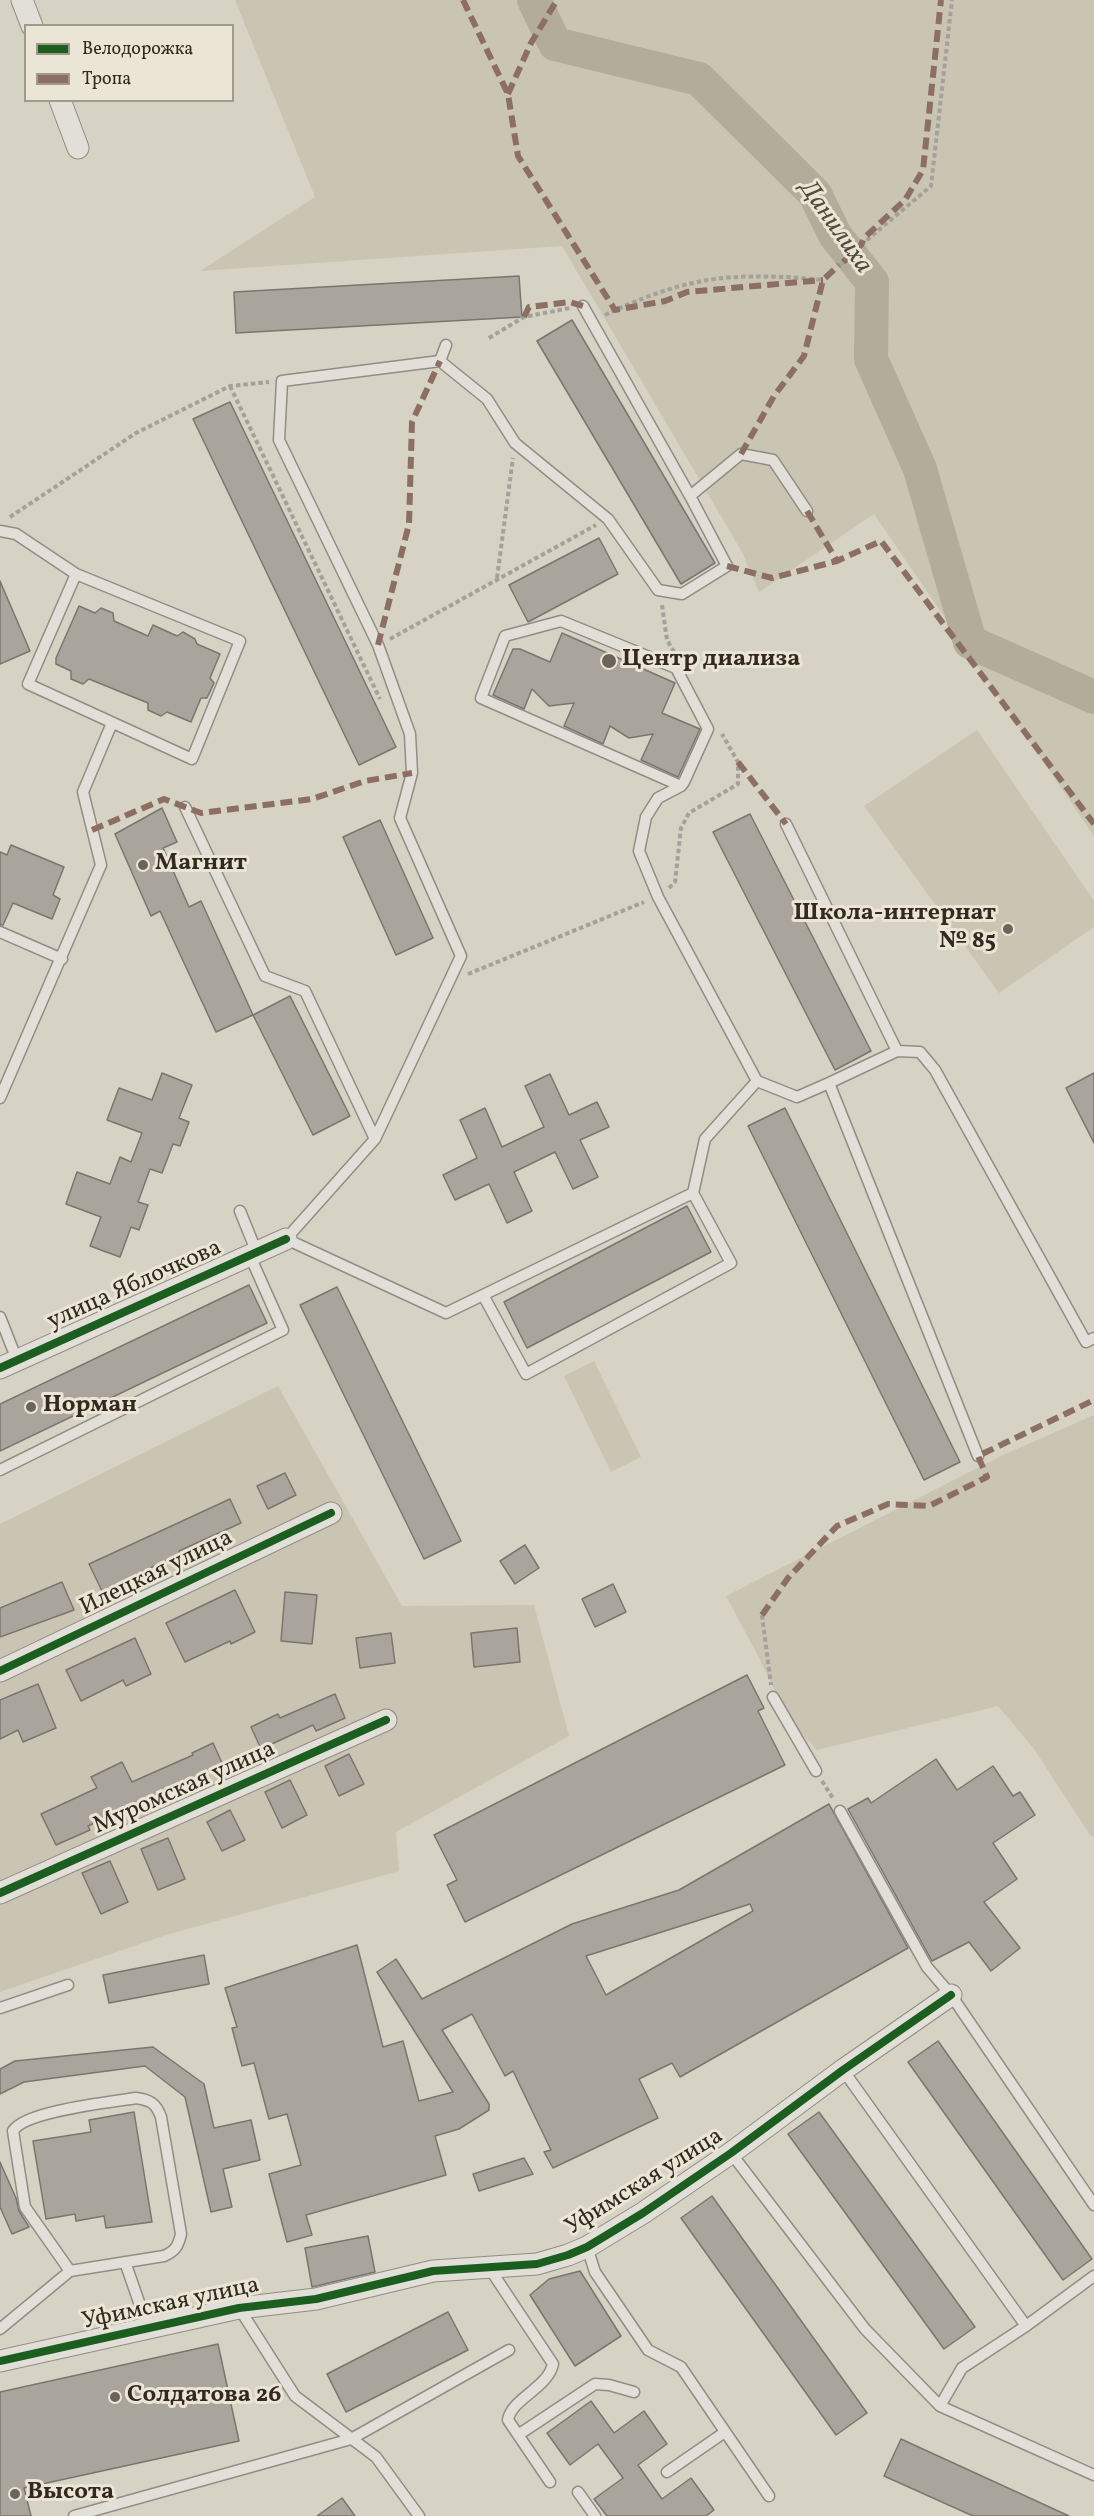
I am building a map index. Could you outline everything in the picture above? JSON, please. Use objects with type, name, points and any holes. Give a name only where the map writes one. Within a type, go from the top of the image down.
[{"type":"street","points":[[22,0],[31,24]]},
{"type":"street","points":[[61,102],[78,148]]},
{"type":"street","name":"улица Яблочкова","points":[[9,1364],[286,1239]]},
{"type":"street","name":"Илецкая улица","points":[[0,1671],[332,1513]]},
{"type":"street","name":"Муромская улица","points":[[0,1893],[386,1720]]},
{"type":"street","name":"Уфимская улица","points":[[0,2361],[238,2308],[316,2299],[433,2271],[537,2264],[586,2247],[643,2213],[731,2153],[843,2070],[951,1995]]},
{"type":"lane","points":[[583,306],[727,566],[682,594],[658,590],[608,519],[515,443],[487,399],[440,361],[282,381],[279,440],[378,645],[410,734],[412,773],[400,818],[461,956],[375,1139],[286,1239],[446,1313],[693,1193]]},
{"type":"lane","points":[[440,361],[446,345]]},
{"type":"lane","points":[[690,496],[741,454],[773,460],[807,511]]},
{"type":"lane","points":[[0,531],[16,534],[76,574],[240,641],[192,759],[28,684],[76,574]]},
{"type":"lane","points":[[681,786],[481,698],[505,636],[561,621],[676,668],[708,729],[681,786],[658,798],[646,817],[639,851],[658,897],[757,1081],[796,1097],[897,1051],[920,1052],[935,1070],[1086,1342],[1094,1338]]},
{"type":"lane","points":[[0,1098],[101,865],[83,792],[112,723]]},
{"type":"lane","points":[[185,807],[265,976],[305,991],[375,1139]]},
{"type":"lane","points":[[786,824],[897,1051]]},
{"type":"lane","points":[[0,932],[62,959]]},
{"type":"lane","points":[[483,1295],[526,1374],[731,1263],[693,1193],[705,1139],[757,1081]]},
{"type":"lane","points":[[829,1083],[978,1456]]},
{"type":"lane","points":[[0,1470],[283,1330],[253,1254],[240,1211]]},
{"type":"lane","points":[[0,1317],[9,1364]]},
{"type":"lane","points":[[773,1697],[816,1771]]},
{"type":"lane","points":[[840,1811],[927,1967],[951,1995],[1094,2205]]},
{"type":"lane","points":[[0,2008],[68,1985]]},
{"type":"lane","points":[[843,2070],[1026,2326]]},
{"type":"lane","points":[[0,2329],[70,2271],[164,2256],[174,2252],[179,2245],[181,2234],[161,2117],[157,2105],[147,2100],[136,2098],[52,2112],[23,2121],[16,2125],[13,2131],[24,2207],[70,2271]]},
{"type":"lane","points":[[731,2153],[865,2329],[940,2406],[1094,2475]]},
{"type":"lane","points":[[586,2247],[595,2272],[648,2350],[681,2367],[769,2496]]},
{"type":"lane","points":[[125,2262],[148,2328]]},
{"type":"lane","points":[[488,2266],[552,2364],[549,2374],[509,2413],[508,2420],[550,2482]]},
{"type":"lane","points":[[940,2406],[962,2368],[1026,2326],[1094,2276]]},
{"type":"lane","points":[[238,2308],[295,2396],[376,2457],[419,2516]]},
{"type":"lane","points":[[74,2516],[351,2439],[509,2350]]},
{"type":"lane","points":[[518,2435],[595,2384],[609,2385],[634,2392]]},
{"type":"lane","points":[[667,2472],[726,2433]]},
{"type":"lane","points":[[578,2492],[595,2516]]},
{"type":"path","points":[[861,245],[931,186],[952,0]]},
{"type":"path","points":[[615,310],[702,281],[782,276],[823,280]]},
{"type":"path","points":[[489,338],[524,317],[583,306]]},
{"type":"path","points":[[10,518],[136,433],[230,386],[282,381]]},
{"type":"path","points":[[230,386],[384,707]]},
{"type":"path","points":[[496,579],[515,443]]},
{"type":"path","points":[[378,645],[608,519]]},
{"type":"path","points":[[658,590],[666,629]]},
{"type":"path","points":[[451,981],[639,904]]},
{"type":"path","points":[[762,1615],[773,1697]]},
{"type":"path","points":[[816,1771],[840,1811]]},
{"type":"shaded area","points":[[235,0],[1094,0],[1094,836],[874,514],[759,592],[742,552],[562,246],[200,271],[315,197]]},
{"type":"shaded area","points":[[977,730],[1094,901],[1094,927],[999,993],[864,806]]},
{"type":"shaded area","points":[[594,1361],[641,1457],[611,1472],[564,1376]]},
{"type":"shaded area","points":[[278,1386],[402,1606],[534,1605],[569,1736],[396,1832],[399,1871],[166,1935],[0,1992],[0,1524]]},
{"type":"shaded area","points":[[1094,1415],[1094,1837],[1090,1835],[1034,1749],[998,1706],[817,1750],[790,1721],[726,1596],[1003,1455]]},
{"type":"building","points":[[519,276],[522,317],[236,333],[234,292]]},
{"type":"building","points":[[572,320],[715,563],[681,584],[537,341]]},
{"type":"building","points":[[230,402],[396,747],[359,765],[193,419]]},
{"type":"building","points":[[599,538],[618,574],[528,622],[509,585]]},
{"type":"building","points":[[0,581],[30,651],[0,664]]},
{"type":"building","points":[[79,606],[95,613],[101,608],[113,613],[114,621],[148,636],[153,625],[177,636],[183,632],[195,639],[197,644],[220,654],[210,678],[214,683],[207,698],[201,698],[191,722],[167,712],[161,716],[148,710],[148,703],[89,679],[83,684],[71,679],[71,671],[56,664],[56,658]]},
{"type":"building","points":[[562,633],[675,683],[662,713],[700,729],[678,777],[641,760],[653,734],[629,738],[610,726],[603,744],[564,726],[574,703],[549,706],[532,689],[524,709],[493,695],[513,649],[520,649],[550,662]]},
{"type":"building","points":[[162,808],[177,842],[163,848],[189,907],[201,901],[253,1015],[216,1032],[160,911],[151,916],[115,834]]},
{"type":"building","points":[[750,814],[871,1051],[835,1070],[713,832]]},
{"type":"building","points":[[380,820],[433,938],[396,955],[343,837]]},
{"type":"building","points":[[11,845],[64,867],[53,895],[60,899],[52,919],[13,903],[3,925],[0,925],[0,852],[7,855]]},
{"type":"building","points":[[290,996],[350,1116],[313,1135],[253,1015]]},
{"type":"building","points":[[162,1073],[192,1085],[179,1118],[189,1122],[180,1146],[173,1144],[162,1173],[150,1169],[138,1202],[148,1205],[139,1230],[131,1227],[120,1257],[90,1246],[101,1217],[66,1204],[77,1172],[110,1184],[120,1157],[131,1162],[142,1133],[107,1120],[119,1088],[152,1100]]},
{"type":"building","points":[[1094,1073],[1094,1143],[1066,1088]]},
{"type":"building","points":[[550,1074],[569,1115],[597,1102],[609,1127],[580,1140],[598,1177],[573,1189],[555,1152],[514,1172],[532,1211],[507,1223],[489,1184],[455,1200],[443,1175],[477,1158],[460,1120],[485,1108],[502,1147],[544,1127],[525,1086]]},
{"type":"building","points":[[785,1108],[960,1462],[924,1480],[748,1126]]},
{"type":"building","points":[[687,1206],[711,1252],[527,1348],[504,1302]]},
{"type":"building","points":[[249,1285],[267,1323],[0,1451],[0,1404]]},
{"type":"building","points":[[337,1287],[461,1541],[424,1559],[300,1305]]},
{"type":"building","points":[[285,1473],[296,1495],[268,1509],[257,1486]]},
{"type":"building","points":[[230,1499],[241,1523],[179,1551],[180,1554],[103,1593],[89,1564]]},
{"type":"building","points":[[525,1545],[539,1568],[515,1584],[500,1561]]},
{"type":"building","points":[[62,1582],[74,1610],[0,1637],[0,1608]]},
{"type":"building","points":[[613,1584],[626,1612],[595,1627],[582,1599]]},
{"type":"building","points":[[235,1590],[255,1632],[185,1662],[166,1623]]},
{"type":"building","points":[[285,1592],[317,1595],[312,1644],[281,1641]]},
{"type":"building","points":[[517,1628],[520,1662],[474,1667],[471,1633]]},
{"type":"building","points":[[391,1633],[395,1663],[360,1668],[356,1638]]},
{"type":"building","points":[[135,1638],[151,1674],[126,1686],[123,1680],[81,1701],[66,1670]]},
{"type":"building","points":[[747,1675],[764,1708],[758,1711],[785,1765],[465,1922],[447,1885],[457,1880],[434,1835]]},
{"type":"building","points":[[38,1684],[56,1728],[23,1742],[18,1730],[0,1739],[0,1700]]},
{"type":"building","points":[[335,1694],[345,1718],[316,1731],[313,1725],[261,1749],[251,1727],[278,1714],[280,1718]]},
{"type":"building","points":[[213,1743],[223,1765],[88,1826],[90,1830],[56,1845],[41,1814],[97,1788],[91,1777],[122,1762],[132,1782],[193,1755],[192,1753]]},
{"type":"building","points":[[349,1754],[364,1784],[339,1796],[325,1766]]},
{"type":"building","points":[[936,1759],[957,1790],[993,1766],[1013,1796],[1020,1792],[1035,1815],[993,1843],[1017,1879],[984,1902],[1020,1948],[991,1971],[969,1942],[932,1961],[848,1809],[868,1798],[871,1803]]},
{"type":"building","points":[[290,1780],[307,1815],[282,1828],[265,1792]]},
{"type":"building","points":[[829,1804],[908,1948],[680,2077],[672,2063],[639,2079],[658,2118],[553,2168],[544,2152],[551,2150],[513,2071],[505,2076],[472,2014],[442,2030],[489,2104],[489,2110],[459,2129],[435,2136],[446,2175],[306,2215],[312,2235],[287,2242],[269,2174],[301,2165],[287,2114],[269,2119],[254,2063],[242,2066],[232,2028],[237,2027],[225,1988],[357,1945],[383,2047],[403,2041],[419,2101],[453,2092],[377,1972],[396,1959],[422,1999],[572,1924],[679,1890]],"holes":[[[750,1904],[753,1911],[606,1995],[586,1956]]]},
{"type":"building","points":[[230,1810],[245,1840],[222,1851],[207,1822]]},
{"type":"building","points":[[168,1838],[185,1879],[158,1890],[141,1849]]},
{"type":"building","points":[[110,1861],[128,1902],[101,1914],[82,1873]]},
{"type":"building","points":[[204,1955],[209,1984],[109,2003],[103,1975]]},
{"type":"building","points":[[938,2041],[1092,2259],[1063,2280],[908,2062]]},
{"type":"building","points":[[153,2047],[204,2084],[214,2128],[251,2120],[260,2160],[223,2169],[232,2207],[211,2212],[185,2097],[145,2066],[24,2082],[0,2094],[0,2069],[15,2061]]},
{"type":"building","points":[[134,2112],[152,2222],[106,2228],[104,2216],[76,2221],[75,2214],[46,2219],[33,2141],[91,2132],[89,2120]]},
{"type":"building","points":[[819,2112],[975,2327],[944,2349],[788,2134]]},
{"type":"building","points":[[524,2158],[533,2174],[479,2191],[473,2174]]},
{"type":"building","points":[[0,2162],[16,2198],[19,2211],[29,2227],[12,2234],[0,2207]]},
{"type":"building","points":[[712,2196],[867,2413],[836,2435],[681,2218]]},
{"type":"building","points":[[368,2236],[375,2272],[312,2287],[305,2248]]},
{"type":"building","points":[[580,2271],[621,2336],[575,2366],[530,2295],[549,2279]]},
{"type":"building","points":[[448,2312],[468,2350],[346,2412],[327,2374]]},
{"type":"building","points":[[218,2344],[239,2441],[24,2488],[31,2516],[0,2516],[0,2392]]},
{"type":"building","points":[[591,2401],[614,2433],[644,2411],[667,2444],[638,2465],[662,2499],[691,2478],[714,2510],[706,2516],[607,2516],[594,2499],[623,2478],[598,2444],[570,2465],[547,2433]]},
{"type":"building","points":[[901,2439],[1069,2516],[973,2516],[884,2476]]},
{"type":"building","points":[[342,2498],[355,2516],[317,2516]]},
{"type":"waterway","name":"Данилиха","points":[[534,0],[555,44],[699,79],[815,194],[835,235],[872,282],[871,359],[920,469],[970,642],[1094,697]]},
{"type":"marked path","points":[[463,0],[508,94],[518,156],[615,310],[665,301],[687,292],[823,280]]},
{"type":"marked path","points":[[508,94],[531,43],[557,0]]},
{"type":"marked path","points":[[843,262],[861,245],[864,238],[905,200],[923,170],[941,0]]},
{"type":"marked path","points":[[741,454],[774,396],[804,356],[823,280],[839,265]]},
{"type":"marked path","points":[[524,317],[529,307],[569,302],[583,306]]},
{"type":"marked path","points":[[378,645],[409,524],[412,422],[440,361]]},
{"type":"marked path","points":[[807,511],[837,561],[881,541],[1094,824]]},
{"type":"marked path","points":[[727,566],[772,578],[837,561]]},
{"type":"marked path","points":[[738,762],[786,824]]},
{"type":"marked path","points":[[92,830],[164,799],[201,813],[312,799],[365,781],[412,773]]},
{"type":"marked path","points":[[762,1615],[788,1578],[837,1526],[888,1504],[929,1506],[987,1477],[978,1456],[1094,1400]]},
{"type":"cycle path","points":[[0,1368],[286,1239]]},
{"type":"cycle path","points":[[0,1671],[331,1513]]},
{"type":"cycle path","points":[[0,1893],[386,1720]]},
{"type":"cycle path","points":[[0,2361],[239,2308],[316,2299],[433,2271],[537,2264],[568,2255],[587,2247],[643,2213],[731,2153],[843,2070],[951,1995]]},
{"type":"place","name":"Центр диализа","points":[[609,661]]},
{"type":"place","name":"Магнит","points":[[143,865]]},
{"type":"place","name":"Школа-интернат № 85","points":[[1008,929]]},
{"type":"place","name":"Норман","points":[[31,1407]]},
{"type":"place","name":"Солдатова 26","points":[[115,2397]]},
{"type":"place","name":"Высота","points":[[15,2494]]}]
